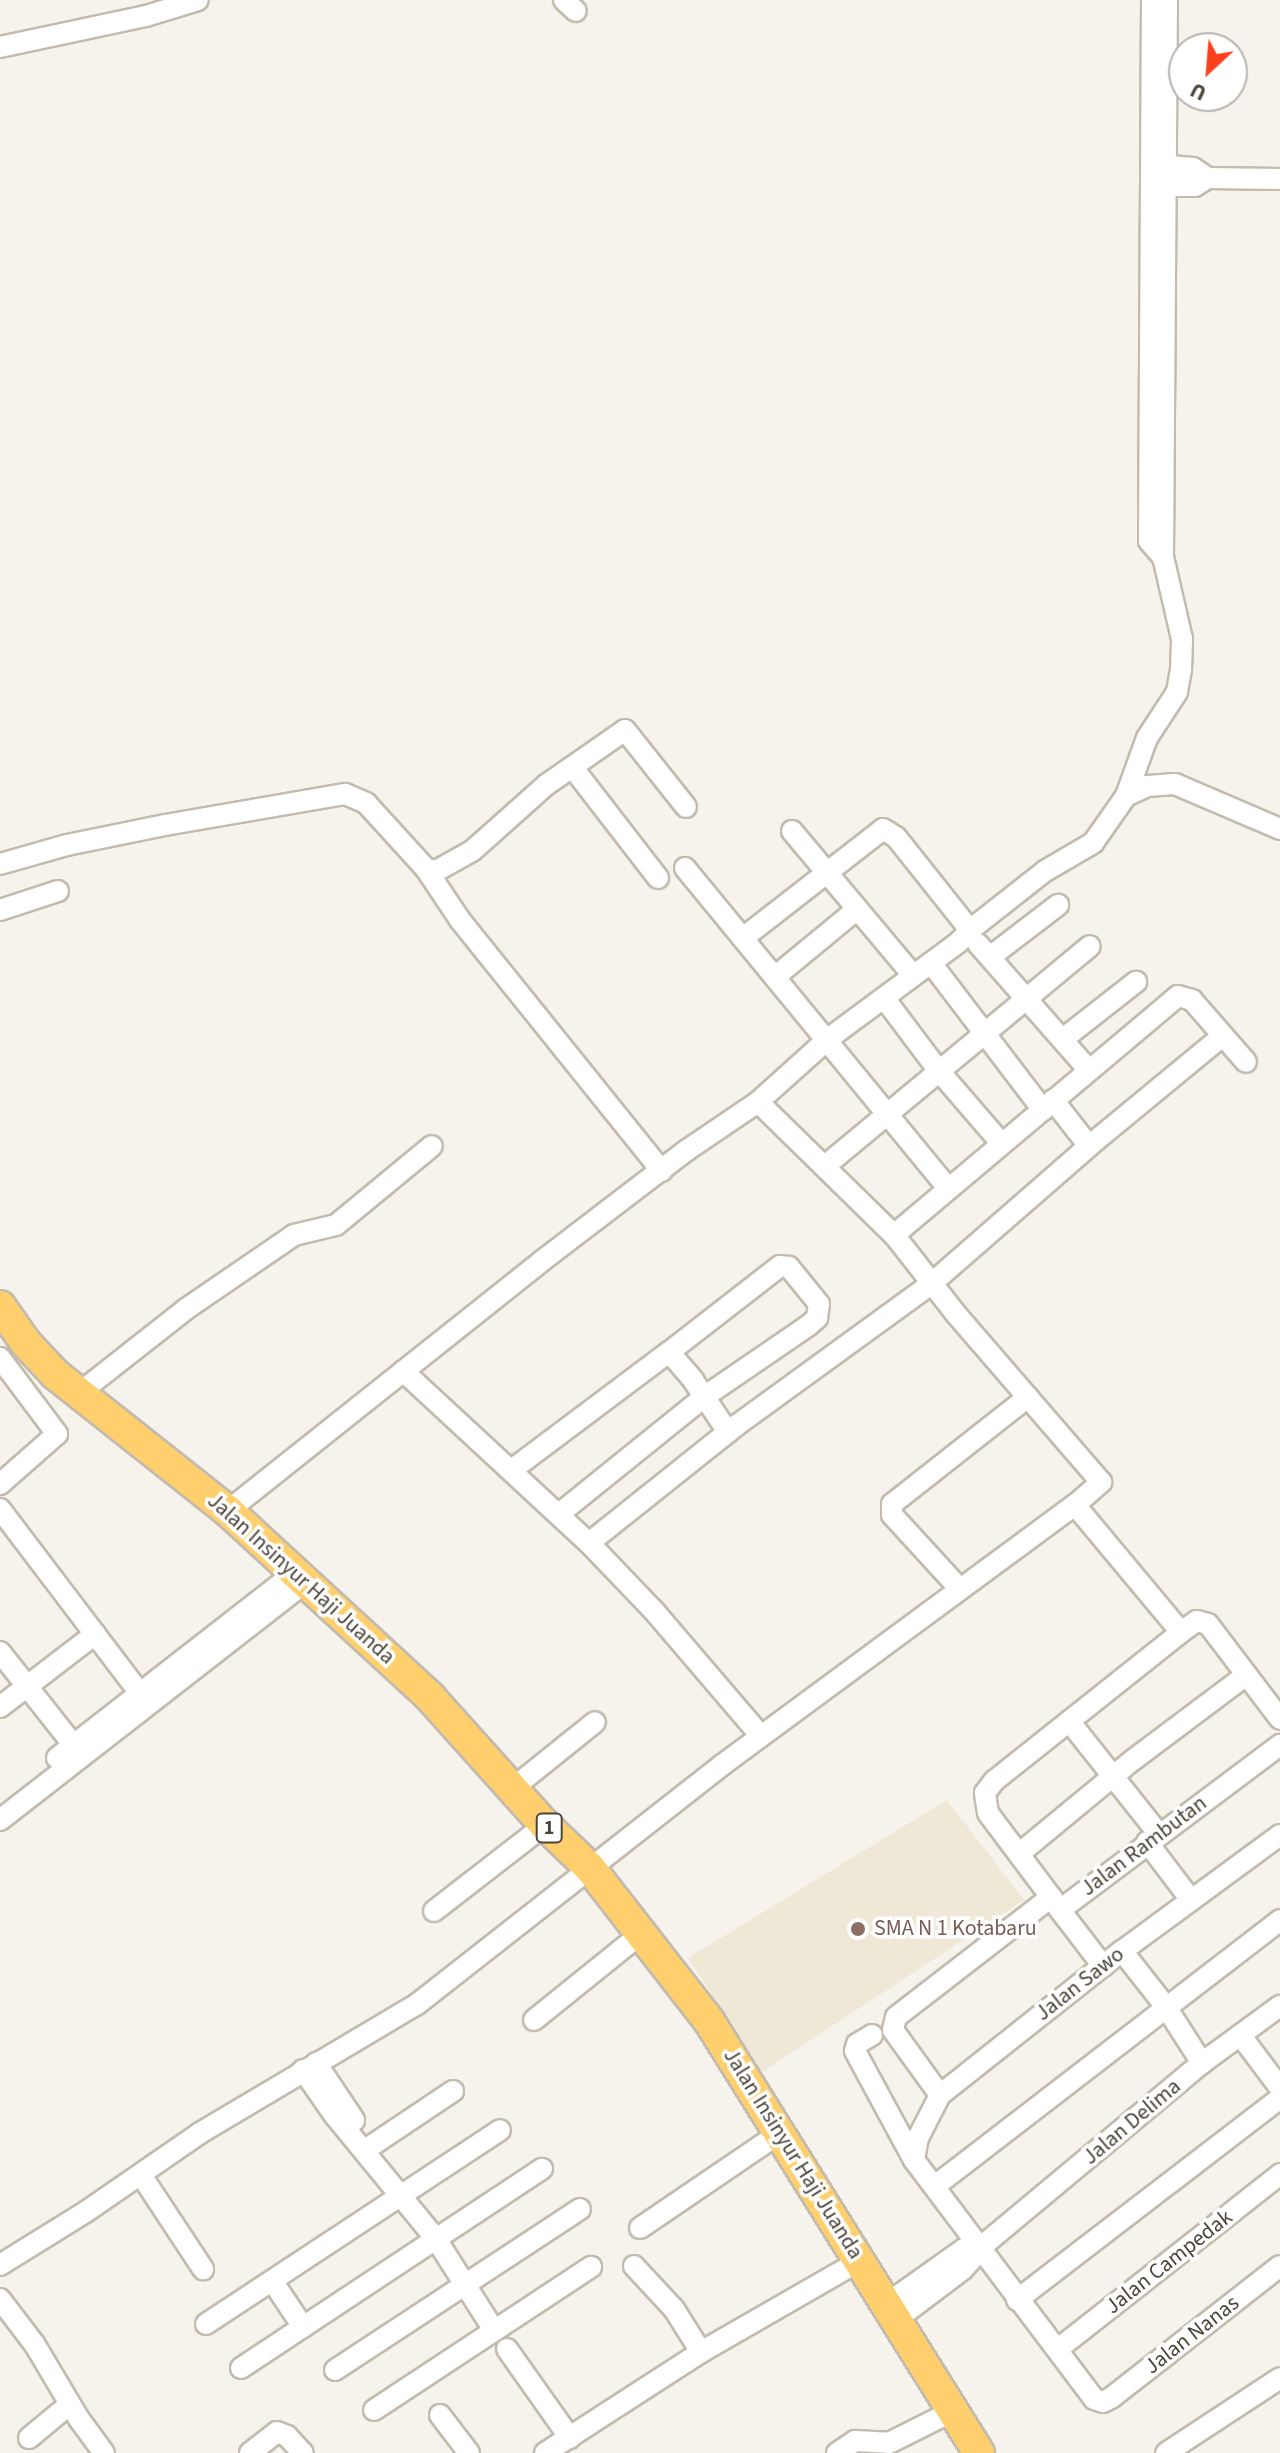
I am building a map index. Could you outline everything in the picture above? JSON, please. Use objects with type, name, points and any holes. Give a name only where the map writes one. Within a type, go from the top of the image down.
[{"type":"highway","name":"Jalan Insinyur Haji Juanda","points":[[0,1306],[31,1349],[78,1394],[150,1446],[228,1511],[430,1697],[545,1825],[590,1868],[709,2021],[979,2453]]},
{"type":"street","points":[[979,944],[1045,871],[1093,843],[1126,796],[1147,738],[1177,692],[1182,639],[1163,557],[1160,176],[1152,0]]},
{"type":"street","points":[[1160,176],[1167,0]]},
{"type":"street","points":[[0,47],[189,2]]},
{"type":"street","points":[[1160,176],[1193,168],[1208,178],[1280,179]]},
{"type":"street","points":[[426,869],[436,871],[463,858],[546,785],[625,730],[686,807]]},
{"type":"street","points":[[573,768],[658,878]]},
{"type":"street","points":[[1126,796],[1147,786],[1175,784],[1280,829]]},
{"type":"street","points":[[0,864],[138,830],[345,794],[366,803],[426,869],[460,920],[662,1171]]},
{"type":"street","points":[[792,831],[912,974]]},
{"type":"street","points":[[743,938],[878,831],[888,831],[942,892],[979,944],[1088,1069]]},
{"type":"street","points":[[685,868],[948,1188]]},
{"type":"street","points":[[0,910],[58,891]]},
{"type":"street","points":[[228,1511],[662,1171],[758,1102],[828,1039],[912,974],[1058,905]]},
{"type":"street","points":[[776,976],[856,910]]},
{"type":"street","points":[[825,1166],[1090,946]]},
{"type":"street","points":[[931,963],[984,1034],[1089,1146]]},
{"type":"street","points":[[1063,1039],[1136,982]]},
{"type":"street","points":[[894,1235],[1178,996],[1192,1000],[1221,1037],[1246,1062]]},
{"type":"street","points":[[884,998],[939,1071],[1002,1144]]},
{"type":"street","points":[[589,1543],[728,1432],[931,1284],[1089,1146],[1221,1037]]},
{"type":"street","points":[[0,2265],[141,2175],[200,2133],[416,2005],[761,1736],[1075,1505],[1101,1482],[931,1284],[894,1235],[758,1102]]},
{"type":"street","points":[[78,1394],[186,1309],[294,1235],[336,1225],[432,1146]]},
{"type":"street","points":[[513,1469],[780,1266],[789,1267],[819,1304],[817,1318],[704,1397],[559,1514]]},
{"type":"street","points":[[669,1352],[728,1432]]},
{"type":"street","points":[[0,1358],[57,1434],[0,1484]]},
{"type":"street","points":[[403,1371],[513,1469],[589,1543],[655,1612],[761,1736]]},
{"type":"street","points":[[959,1588],[892,1515],[892,1504],[1028,1397]]},
{"type":"street","points":[[1075,1505],[1181,1632]]},
{"type":"street","points":[[0,1509],[144,1700]]},
{"type":"street","points":[[0,1820],[78,1751],[302,1576]]},
{"type":"street","points":[[1103,1966],[988,1813],[985,1793],[994,1781],[1197,1621],[1208,1624],[1231,1651],[1245,1676],[1280,1719]]},
{"type":"street","points":[[0,1707],[95,1634]]},
{"type":"street","points":[[0,1652],[78,1751]]},
{"type":"street","points":[[1020,1853],[1245,1676]]},
{"type":"street","points":[[1069,1721],[1115,1776],[1191,1900]]},
{"type":"street","points":[[513,1788],[595,1722]]},
{"type":"street","name":"Jalan Rambutan","points":[[940,2095],[893,2030],[896,2017],[1153,1838],[1280,1745]]},
{"type":"street","points":[[0,1803],[78,1751]]},
{"type":"street","points":[[434,1911],[545,1825]]},
{"type":"street","name":"Jalan Sawo","points":[[914,2160],[918,2138],[940,2095],[1122,1951],[1280,1835]]},
{"type":"street","points":[[935,2186],[1280,1920]]},
{"type":"street","points":[[534,2020],[642,1933]]},
{"type":"street","points":[[1122,1951],[1166,2007],[1202,2063]]},
{"type":"street","name":"Jalan Delima","points":[[893,2311],[981,2246],[1202,2063],[1280,2006]]},
{"type":"street","points":[[872,2035],[857,2044],[855,2051],[914,2160],[981,2246],[1017,2300],[1058,2349]]},
{"type":"street","points":[[1241,2036],[1280,2088]]},
{"type":"street","points":[[310,2066],[357,2124],[363,2148],[436,2239],[494,2330]]},
{"type":"street","points":[[363,2148],[453,2091]]},
{"type":"street","points":[[1017,2300],[1280,2098]]},
{"type":"street","points":[[206,2324],[273,2282],[401,2192],[500,2130]]},
{"type":"street","points":[[640,2228],[781,2132]]},
{"type":"street","points":[[241,2368],[542,2169]]},
{"type":"street","name":"Jalan Campedak","points":[[1058,2349],[1280,2174]]},
{"type":"street","points":[[141,2175],[203,2269]]},
{"type":"street","points":[[335,2370],[580,2209]]},
{"type":"street","points":[[545,2453],[701,2352],[861,2260]]},
{"type":"street","points":[[634,2266],[674,2309],[701,2352]]},
{"type":"street","name":"Jalan Nanas","points":[[1058,2349],[1090,2394],[1103,2402],[1280,2266]]},
{"type":"street","points":[[374,2410],[591,2267]]},
{"type":"street","points":[[273,2282],[303,2327]]},
{"type":"street","points":[[0,2299],[35,2345],[104,2453]]},
{"type":"street","points":[[507,2349],[570,2438]]},
{"type":"street","points":[[1166,2453],[1280,2378]]},
{"type":"street","points":[[29,2438],[70,2404]]},
{"type":"street","points":[[837,2453],[855,2441],[889,2443],[953,2411]]},
{"type":"street","points":[[440,2415],[469,2453]]},
{"type":"street","points":[[250,2453],[277,2432],[287,2436],[303,2453]]},
{"type":"shaded area","name":"SMA N 1 Kotabaru","points":[[947,1800],[1024,1900],[762,2072],[688,1958]]},
{"type":"place","name":"SMA N 1 Kotabaru","points":[[858,1929]]}]
